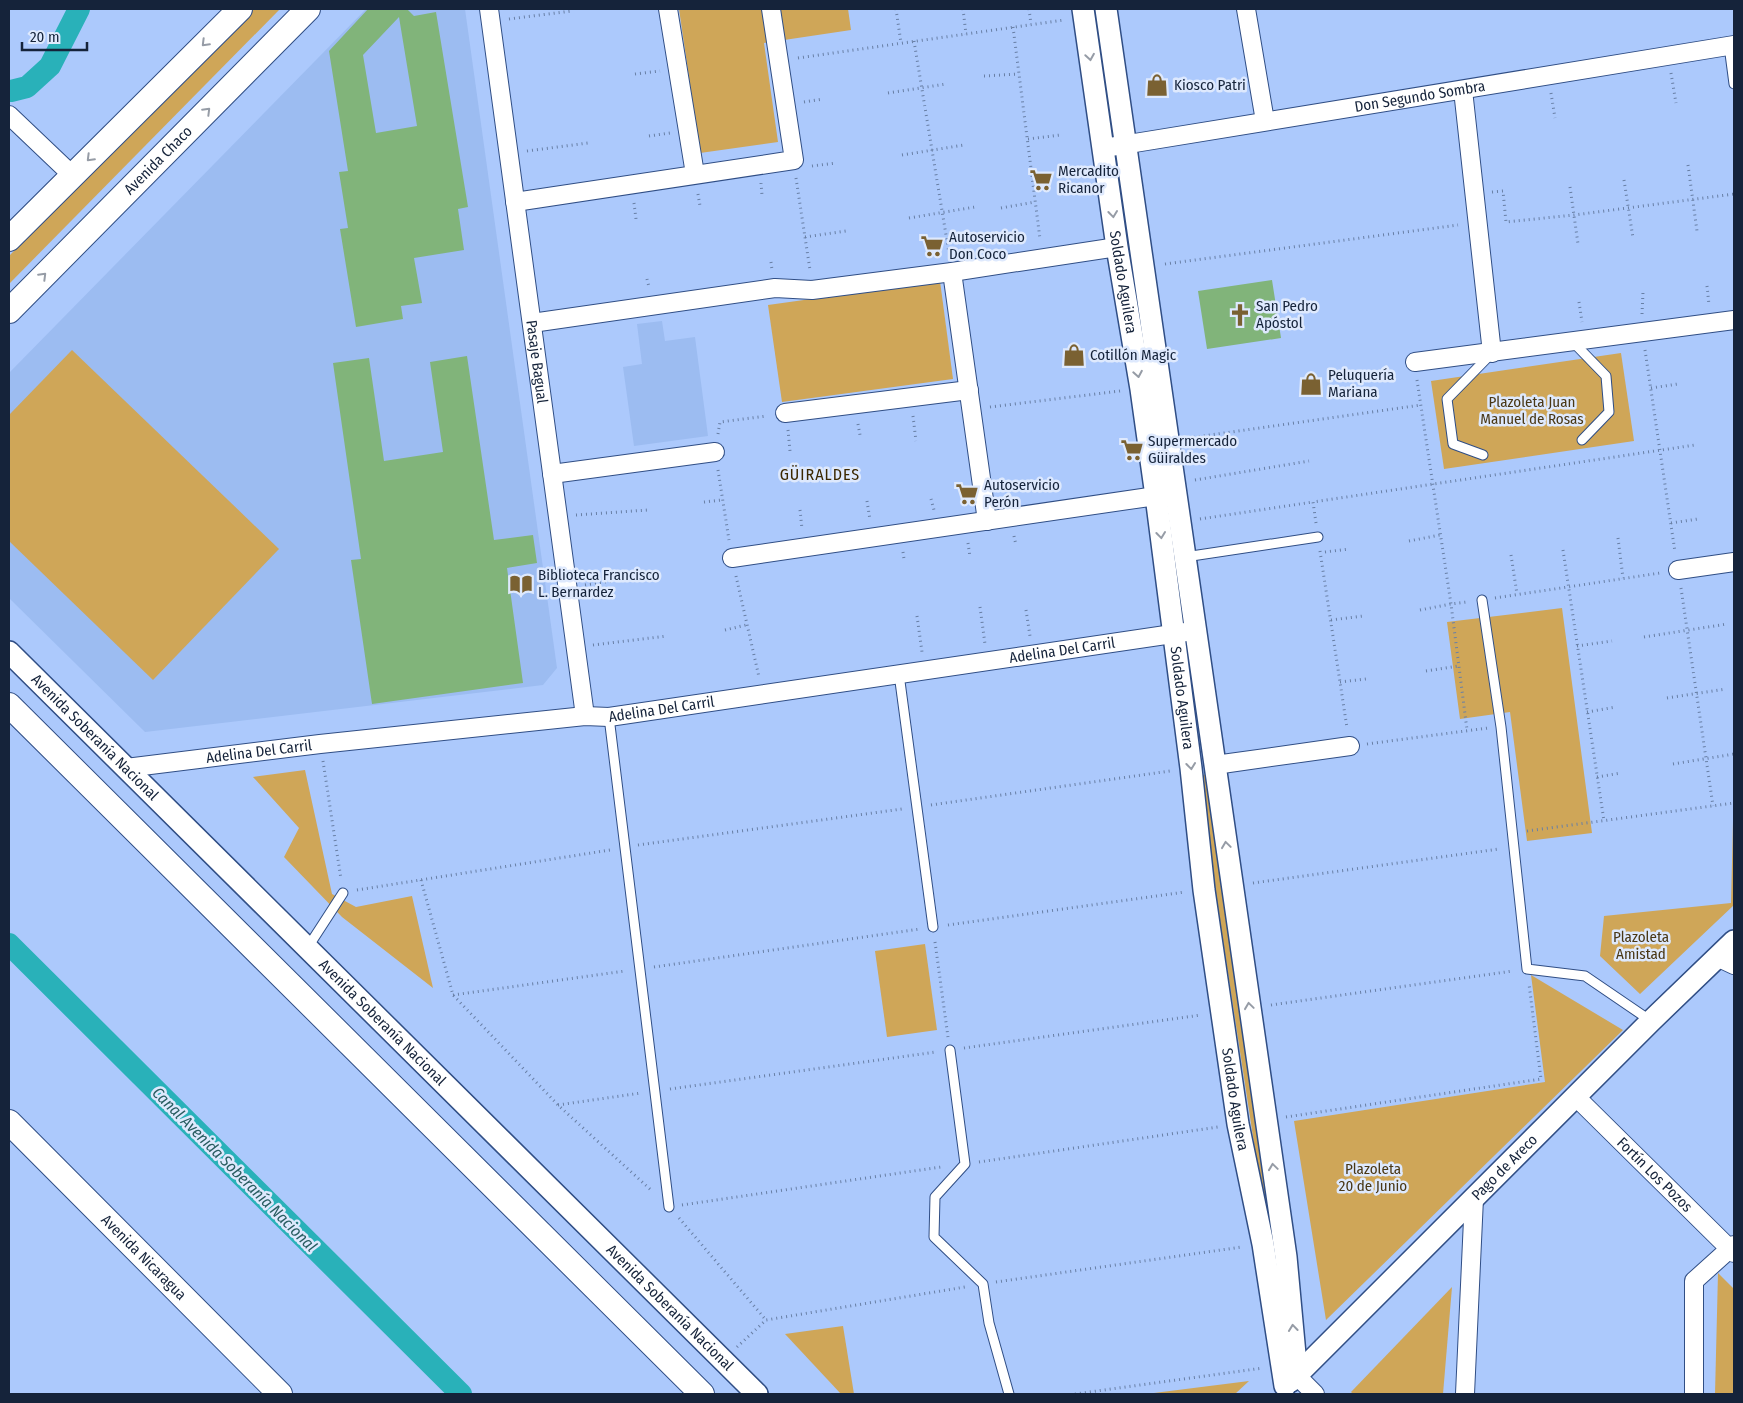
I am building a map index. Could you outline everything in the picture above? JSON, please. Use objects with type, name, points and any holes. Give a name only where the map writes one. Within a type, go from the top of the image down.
[{"type":"main road","points":[[9,239],[240,9]]},
{"type":"main road","name":"Avenida Chaco","points":[[9,311],[308,9]]},
{"type":"main road","points":[[9,705],[702,1394]]},
{"type":"main road","name":"Avenida Nicaragua","points":[[9,1122],[280,1394]]},
{"type":"street","points":[[668,9],[695,174]]},
{"type":"street","points":[[515,202],[695,174],[794,164],[771,9]]},
{"type":"street","name":"Soldado Aguilera","points":[[1106,9],[1144,267],[1149,401],[1156,496],[1191,768],[1204,890],[1238,1124],[1263,1244],[1285,1380]]},
{"type":"street","points":[[1246,9],[1265,122]]},
{"type":"street","name":"Soldado Aguilera","points":[[1084,13],[1117,247],[1149,401],[1168,441],[1175,484],[1286,1257],[1285,1380]]},
{"type":"street","name":"Pasaje Bagual","points":[[490,15],[585,716]]},
{"type":"street","name":"Don Segundo Sombra","points":[[1104,148],[1731,45]]},
{"type":"street","points":[[1463,90],[1476,222],[1492,353]]},
{"type":"street","points":[[9,115],[72,175]]},
{"type":"street","points":[[532,323],[774,288],[812,290],[952,272],[1117,247]]},
{"type":"street","points":[[952,272],[988,521]]},
{"type":"street","points":[[1415,362],[1734,320]]},
{"type":"street","points":[[785,413],[969,390]]},
{"type":"street","points":[[552,474],[715,452]]},
{"type":"street","points":[[732,558],[1156,496]]},
{"type":"street","points":[[1678,570],[1734,562]]},
{"type":"street","name":"Adelina Del Carril","points":[[126,768],[320,744],[585,716],[609,717],[1196,630]]},
{"type":"street","name":"Avenida Soberanía Nacional","points":[[9,652],[757,1394]]},
{"type":"street","points":[[1215,765],[1350,746]]},
{"type":"street","name":"Pago de Areco","points":[[1285,1380],[1474,1198],[1652,1021],[1726,962],[1734,941]]},
{"type":"street","name":"Fortín Los Pozos","points":[[1575,1096],[1733,1249]]},
{"type":"street","points":[[1465,1394],[1474,1198]]},
{"type":"street","points":[[1694,1394],[1694,1281],[1733,1249]]},
{"type":"street","points":[[1285,1380],[1315,1394]]},
{"type":"lane","points":[[1731,45],[1734,84]]},
{"type":"lane","points":[[1572,341],[1606,376],[1609,412],[1582,440]]},
{"type":"lane","points":[[1483,455],[1453,444],[1448,399],[1492,353]]},
{"type":"lane","points":[[1185,558],[1318,537]]},
{"type":"lane","points":[[1482,600],[1501,726],[1512,847],[1527,969],[1585,976],[1652,1021]]},
{"type":"lane","points":[[898,674],[933,927]]},
{"type":"lane","points":[[609,717],[669,1206]]},
{"type":"lane","points":[[307,948],[343,893]]},
{"type":"lane","points":[[950,1050],[966,1164],[935,1197],[934,1237],[983,1284],[989,1323],[1009,1394]]},
{"type":"path","points":[[896,9],[901,43]]},
{"type":"path","points":[[963,9],[966,34]]},
{"type":"path","points":[[1029,9],[1031,24]]},
{"type":"path","points":[[490,15],[572,11]]},
{"type":"path","points":[[779,60],[1013,27],[1084,13]]},
{"type":"path","points":[[1013,27],[1042,259]]},
{"type":"path","points":[[914,41],[952,272]]},
{"type":"path","points":[[1668,55],[1676,103]]},
{"type":"path","points":[[984,76],[1019,74]]},
{"type":"path","points":[[888,93],[946,84]]},
{"type":"path","points":[[1028,139],[1060,135]]},
{"type":"path","points":[[509,153],[588,143]]},
{"type":"path","points":[[902,155],[964,145]]},
{"type":"path","points":[[812,290],[794,164],[836,163]]},
{"type":"path","points":[[1688,165],[1697,231]]},
{"type":"path","points":[[1624,180],[1633,238]]},
{"type":"path","points":[[1570,187],[1578,244]]},
{"type":"path","points":[[1473,194],[1503,191],[1506,222],[1734,194]]},
{"type":"path","points":[[1000,208],[1035,202]]},
{"type":"path","points":[[909,218],[975,207]]},
{"type":"path","points":[[1144,267],[1476,222]]},
{"type":"path","points":[[805,236],[846,231]]},
{"type":"path","points":[[1415,362],[1451,604],[1467,730]]},
{"type":"path","points":[[1651,388],[1678,384]]},
{"type":"path","points":[[972,410],[1149,401]]},
{"type":"path","points":[[1168,441],[1421,405]]},
{"type":"path","points":[[715,452],[720,422],[785,413]]},
{"type":"path","points":[[1180,522],[1695,445]]},
{"type":"path","points":[[1175,484],[1309,461]]},
{"type":"path","points":[[704,502],[722,500]]},
{"type":"path","points":[[1313,502],[1350,746],[1501,726]]},
{"type":"path","points":[[558,516],[648,510]]},
{"type":"path","points":[[1671,523],[1698,518]]},
{"type":"path","points":[[1408,541],[1440,535]]},
{"type":"path","points":[[1618,538],[1623,578]]},
{"type":"path","points":[[1321,552],[1349,549]]},
{"type":"path","points":[[1563,550],[1604,821]]},
{"type":"path","points":[[1511,555],[1517,594]]},
{"type":"path","points":[[1420,610],[1678,570]]},
{"type":"path","points":[[567,588],[651,575]]},
{"type":"path","points":[[980,607],[988,661]]},
{"type":"path","points":[[1026,610],[1032,654]]},
{"type":"path","points":[[917,616],[925,670]]},
{"type":"path","points":[[1331,620],[1363,616]]},
{"type":"path","points":[[1644,637],[1727,624]]},
{"type":"path","points":[[726,630],[746,625]]},
{"type":"path","points":[[575,647],[668,636]]},
{"type":"path","points":[[1578,646],[1612,641]]},
{"type":"path","points":[[1426,671],[1459,666]]},
{"type":"path","points":[[1340,682],[1366,679]]},
{"type":"path","points":[[1667,698],[1726,689]]},
{"type":"path","points":[[1587,712],[1616,707]]},
{"type":"path","points":[[320,744],[343,893],[625,847],[1191,768]]},
{"type":"path","points":[[1673,764],[1734,754]]},
{"type":"path","points":[[1597,777],[1621,773]]},
{"type":"path","points":[[1512,833],[1734,802]]},
{"type":"path","points":[[1232,886],[1512,847]]},
{"type":"path","points":[[421,880],[453,995],[558,1105],[669,1206],[766,1320]]},
{"type":"path","points":[[453,995],[1204,890]]},
{"type":"path","points":[[933,927],[950,1050]]},
{"type":"path","points":[[1250,1008],[1527,969],[1541,1079],[1266,1120]]},
{"type":"path","points":[[558,1105],[1222,1012]]},
{"type":"path","points":[[669,1206],[1238,1124]]},
{"type":"path","points":[[1075,1394],[1285,1380]]},
{"type":"shaded area","points":[[366,9],[465,9],[557,668],[543,685],[145,732],[9,598],[9,373]]},
{"type":"shaded area","points":[[662,321],[665,341],[695,337],[708,436],[634,446],[623,367],[642,364],[637,324]]},
{"type":"green space","points":[[253,9],[280,9],[9,284],[9,256]]},
{"type":"green space","points":[[679,9],[848,9],[851,30],[764,43],[778,142],[700,153]]},
{"type":"green space","points":[[1090,9],[1098,9],[1110,106],[1102,106]]},
{"type":"green space","points":[[940,281],[953,379],[782,402],[768,305]]},
{"type":"green space","points":[[72,350],[279,549],[153,680],[9,541],[9,415]]},
{"type":"green space","name":"Plazoleta Juan Manuel de Rosas","points":[[1621,353],[1634,441],[1444,469],[1431,381]]},
{"type":"green space","points":[[1562,608],[1592,833],[1527,841],[1510,712],[1460,719],[1447,622]]},
{"type":"green space","points":[[305,770],[332,894],[356,907],[412,896],[433,988],[342,917],[284,857],[299,828],[253,777]]},
{"type":"green space","points":[[1206,774],[1286,1313],[1280,1313],[1198,777]]},
{"type":"green space","name":"Plazoleta Amistad","points":[[1733,821],[1734,905],[1640,994],[1600,956],[1604,916],[1731,903]]},
{"type":"green space","points":[[925,944],[937,1030],[887,1037],[875,951]]},
{"type":"green space","name":"Plazoleta 20 de Junio","points":[[1531,975],[1623,1030],[1326,1320],[1294,1121],[1545,1082]]},
{"type":"green space","points":[[1718,1273],[1734,1289],[1734,1394],[1715,1394]]},
{"type":"green space","points":[[1452,1287],[1443,1394],[1353,1394],[1351,1392]]},
{"type":"green space","points":[[843,1326],[854,1394],[841,1394],[785,1334]]},
{"type":"green space","points":[[1249,1381],[1235,1394],[1146,1394]]},
{"type":"building","points":[[368,9],[407,9],[414,16],[436,12],[468,207],[458,209],[464,250],[414,258],[422,303],[401,306],[403,319],[356,327],[340,229],[348,228],[339,172],[348,171],[329,51]],"holes":[[[399,17],[417,126],[376,133],[363,55]]]},
{"type":"building","name":"San Pedro Apóstol","points":[[1272,280],[1281,338],[1207,349],[1198,291]]},
{"type":"building","points":[[467,356],[494,540],[533,535],[537,563],[507,568],[523,683],[372,704],[351,560],[361,559],[333,363],[369,358],[384,461],[443,452],[430,362]]},
{"type":"waterway","points":[[11,91],[27,87],[50,66],[79,9]]},
{"type":"waterway","name":"Canal Avenida Soberanía Nacional","points":[[9,944],[461,1394]]},
{"type":"place","name":"Kiosco Patri","points":[[1157,85]]},
{"type":"place","name":"Mercadito Ricanor","points":[[1041,180]]},
{"type":"place","name":"Autoservicio Don Coco","points":[[932,246]]},
{"type":"place","name":"San Pedro Apóstol","points":[[1240,315]]},
{"type":"place","name":"Cotillón Magic","points":[[1074,355]]},
{"type":"place","name":"Peluquería Mariana","points":[[1311,384]]},
{"type":"place","name":"Supermercado Güiraldes","points":[[1132,450]]},
{"type":"place","name":"Autoservicio Perón","points":[[967,494]]},
{"type":"place","name":"Biblioteca Francisco L. Bernardez","points":[[521,584]]},
{"type":"district","name":"GÜIRALDES","points":[[820,474]]}]
